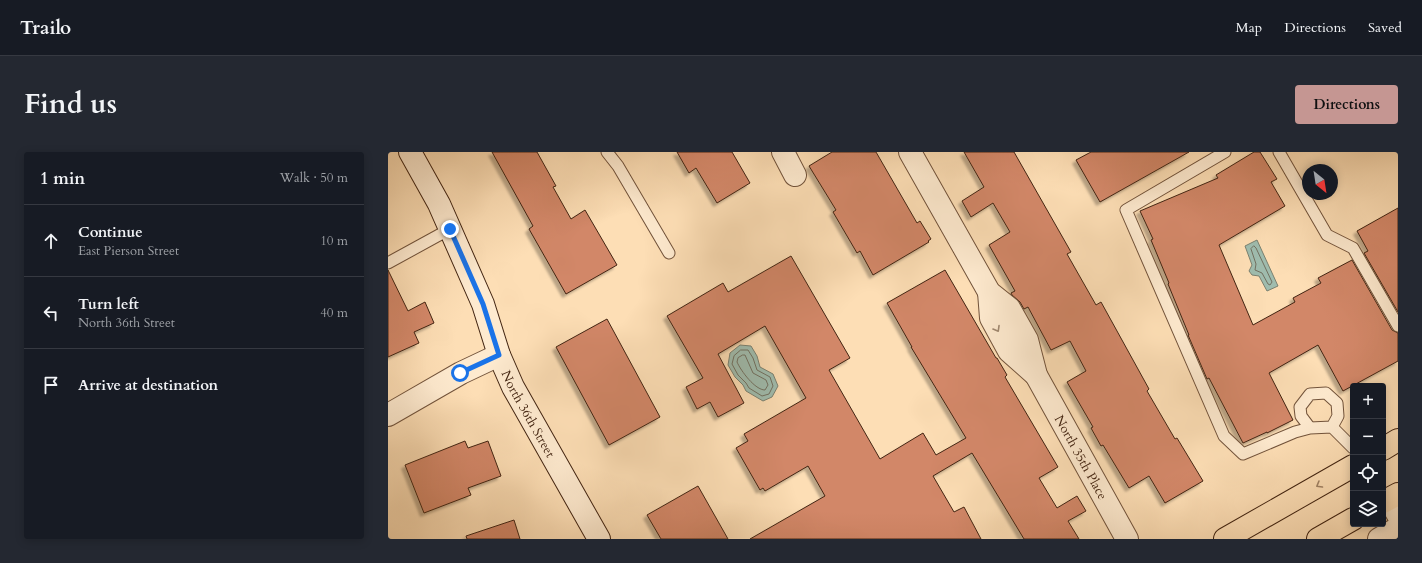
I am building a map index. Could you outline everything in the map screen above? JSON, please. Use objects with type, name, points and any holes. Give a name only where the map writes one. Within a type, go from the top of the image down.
[{"type":"main road","points":[[1386,447],[1398,440]]},
{"type":"main road","points":[[1225,539],[1350,468]]},
{"type":"main road","points":[[1318,539],[1350,521]]},
{"type":"street","name":"North 36th Street","points":[[410,152],[439,204],[483,304],[499,355],[513,387],[599,539]]},
{"type":"street","points":[[783,152],[795,176]]},
{"type":"street","name":"North 35th Place","points":[[910,152],[988,292],[991,318],[1009,351],[1036,375],[1127,539]]},
{"type":"street","points":[[388,415],[460,373],[499,355]]},
{"type":"street","points":[[1379,539],[1398,528]]},
{"type":"lane","points":[[607,152],[618,166],[669,253]]},
{"type":"lane","points":[[1225,152],[1126,210],[1224,436],[1243,454],[1295,432],[1310,428],[1332,427],[1350,445]]},
{"type":"lane","points":[[1279,152],[1327,235],[1352,248],[1398,326]]},
{"type":"lane","points":[[388,263],[450,229]]},
{"type":"lane","points":[[1310,428],[1301,416],[1300,407],[1310,394],[1326,393],[1337,403],[1338,416],[1332,427]]},
{"type":"water","points":[[1257,240],[1278,286],[1267,291],[1259,276],[1252,275],[1249,271],[1252,265],[1245,246]]},
{"type":"water","points":[[740,345],[751,346],[757,356],[760,367],[773,374],[778,386],[772,397],[763,401],[746,391],[743,385],[735,377],[728,365],[730,353]]},
{"type":"building","points":[[492,152],[537,152],[556,186],[553,187],[571,219],[585,210],[617,265],[566,294],[529,229],[533,226]]},
{"type":"building","points":[[677,152],[732,152],[750,183],[717,203],[696,168],[689,173]]},
{"type":"building","points":[[832,152],[876,152],[917,223],[920,221],[931,239],[928,241],[929,242],[873,275],[860,251],[857,253],[833,212],[836,210],[809,166]]},
{"type":"building","points":[[964,152],[1014,152],[1071,252],[1067,254],[1096,305],[1101,302],[1149,389],[1147,391],[1175,439],[1177,438],[1203,481],[1165,503],[1149,476],[1129,488],[1103,445],[1101,446],[1091,428],[1093,427],[1067,382],[1086,371],[1070,341],[1051,350],[1028,307],[1024,309],[1020,302],[1011,293],[1015,291],[989,245],[1010,232],[993,203],[971,217],[962,201],[984,187]]},
{"type":"building","points":[[1091,152],[1189,152],[1100,202],[1076,160]]},
{"type":"building","points":[[1254,152],[1260,152],[1277,179],[1271,182],[1285,206],[1219,245],[1253,325],[1295,302],[1293,298],[1321,283],[1318,278],[1352,260],[1392,330],[1398,333],[1398,361],[1358,383],[1350,383],[1350,387],[1343,391],[1318,345],[1269,373],[1293,420],[1243,443],[1209,378],[1207,379],[1151,240],[1153,239],[1140,211],[1218,178],[1216,175]]},
{"type":"building","points":[[1398,208],[1398,312],[1364,253],[1368,251],[1357,231]]},
{"type":"building","points":[[791,256],[850,358],[829,370],[880,459],[923,433],[936,455],[966,438],[911,347],[887,303],[945,270],[1007,375],[1005,377],[1058,467],[1039,478],[1057,508],[1077,496],[1086,511],[1068,521],[1079,539],[1024,539],[972,453],[933,476],[954,512],[964,507],[981,539],[750,539],[825,496],[808,466],[765,491],[763,488],[760,490],[736,448],[748,441],[744,434],[806,398],[765,326],[718,354],[744,403],[718,417],[710,402],[697,409],[686,387],[703,378],[667,316],[723,283],[728,292]]},
{"type":"building","points":[[388,270],[408,311],[425,302],[434,323],[414,332],[419,343],[388,357]]},
{"type":"building","points":[[607,319],[660,417],[609,445],[556,347]]},
{"type":"building","points":[[465,441],[468,448],[488,441],[501,476],[468,488],[471,495],[424,513],[405,465]]},
{"type":"building","points":[[698,486],[728,539],[661,539],[647,515]]},
{"type":"building","points":[[514,520],[520,539],[467,539],[466,536]]},
{"type":"route","points":[[450,229],[483,304],[499,355],[460,373]]}]
